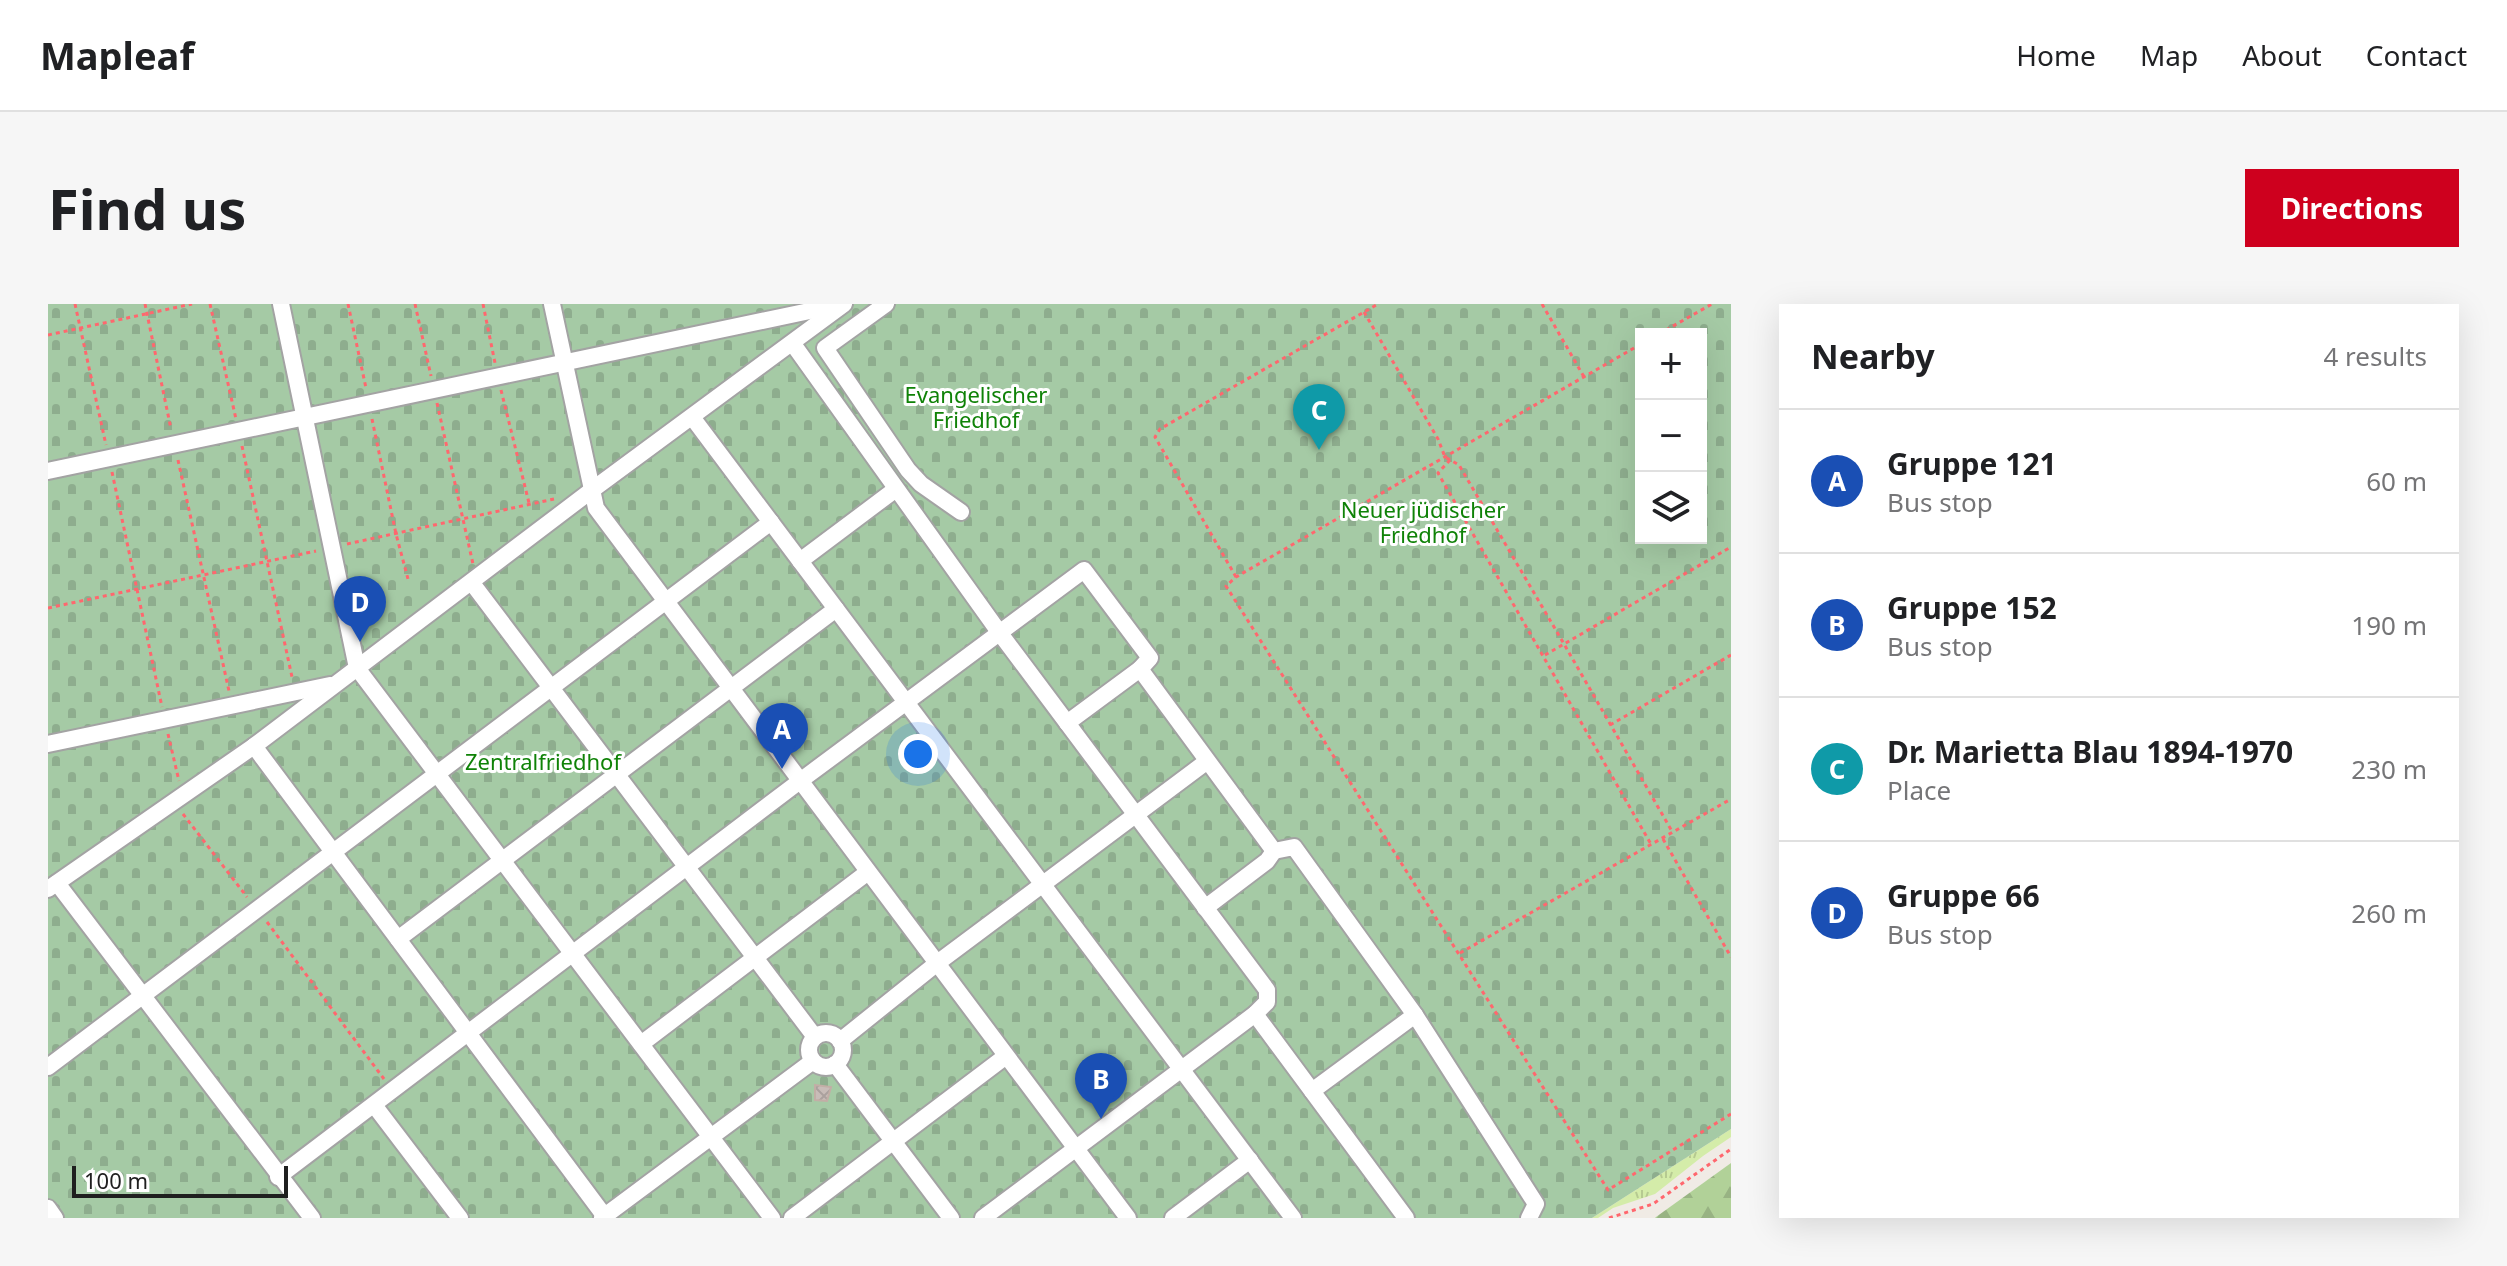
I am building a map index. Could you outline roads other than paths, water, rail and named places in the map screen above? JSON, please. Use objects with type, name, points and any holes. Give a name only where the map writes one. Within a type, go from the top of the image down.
[{"type":"lane","points":[[281,304],[357,668],[772,1218]]},
{"type":"lane","points":[[552,304],[596,508],[1128,1218]]},
{"type":"lane","points":[[48,471],[844,304]]},
{"type":"lane","points":[[307,1216],[142,996],[52,886],[254,746],[844,304]]},
{"type":"lane","points":[[886,304],[825,348],[908,470],[921,484],[961,512]]},
{"type":"lane","points":[[793,344],[999,632],[1267,990],[1267,1002],[1255,1014],[983,1218]]},
{"type":"lane","points":[[692,417],[1293,1218]]},
{"type":"lane","points":[[800,561],[896,489]]},
{"type":"lane","points":[[48,1067],[771,522]]},
{"type":"lane","points":[[278,1177],[1084,570],[1150,658],[1140,669],[1067,723]]},
{"type":"lane","points":[[474,581],[815,1037]]},
{"type":"lane","points":[[398,939],[836,609]]},
{"type":"lane","points":[[1140,669],[1274,851]]},
{"type":"lane","points":[[48,744],[336,684]]},
{"type":"lane","points":[[254,746],[604,1217],[813,1061]]},
{"type":"lane","points":[[840,1041],[936,964],[1043,887],[1206,762]]},
{"type":"lane","points":[[1205,908],[1267,861],[1274,851],[1294,847],[1415,1015],[1536,1204],[1529,1218]]},
{"type":"lane","points":[[641,1044],[868,872]]},
{"type":"lane","points":[[1255,1014],[1406,1218]]},
{"type":"lane","points":[[1312,1091],[1415,1015]]},
{"type":"lane","points":[[825,1033],[840,1041],[843,1051],[835,1064],[821,1066],[813,1061],[809,1051],[815,1037],[825,1033]]},
{"type":"lane","points":[[792,1218],[1006,1056]]},
{"type":"lane","points":[[835,1064],[951,1218]]},
{"type":"lane","points":[[374,1105],[460,1218]]},
{"type":"lane","points":[[1173,1218],[1250,1160]]},
{"type":"lane","points":[[48,1208],[55,1218]]},
{"type":"place","name":"Dr. Marietta Blau 1894-1970","points":[[1319,450]]},
{"type":"place","name":"Gruppe 66","points":[[360,642]]},
{"type":"place","name":"Gruppe 121","points":[[782,769]]},
{"type":"place","name":"Gruppe 152","points":[[1101,1119]]},
{"type":"park label","name":"Evangelischer Friedhof","points":[[976,408]]},
{"type":"park label","name":"Neuer jüdischer Friedhof","points":[[1423,522]]},
{"type":"park label","name":"Zentralfriedhof","points":[[543,762]]}]
